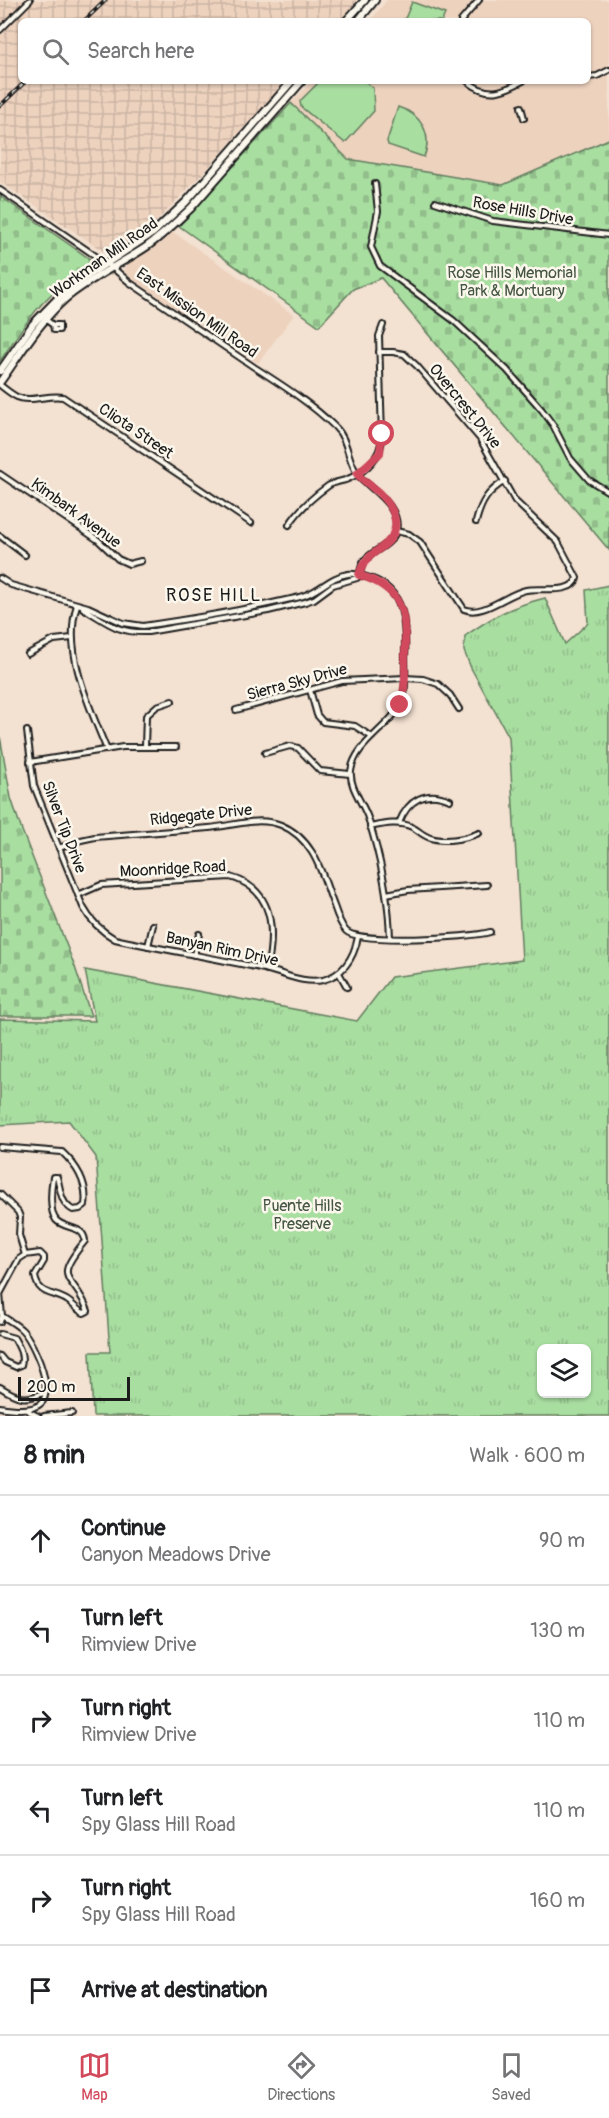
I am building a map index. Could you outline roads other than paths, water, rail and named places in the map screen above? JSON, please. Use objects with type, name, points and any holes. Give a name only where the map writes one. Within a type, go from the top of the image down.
[{"type":"main road","points":[[349,18],[364,0]]},
{"type":"main road","points":[[360,18],[375,0]]},
{"type":"main road","name":"Workman Mill Road","points":[[0,371],[81,287],[153,233],[191,197],[289,84]]},
{"type":"main road","name":"Workman Mill Road","points":[[110,266],[145,248],[191,208],[299,84]]},
{"type":"main road","points":[[172,226],[172,220],[187,205],[191,197]]},
{"type":"main road","name":"Workman Mill Road","points":[[0,383],[24,346],[47,321]]},
{"type":"street","points":[[0,30],[30,0]]},
{"type":"street","points":[[464,18],[476,1]]},
{"type":"street","points":[[591,77],[609,70]]},
{"type":"street","points":[[472,84],[480,89],[501,92],[517,84]]},
{"type":"street","points":[[521,107],[524,118]]},
{"type":"street","points":[[375,184],[378,211],[371,247],[380,266],[453,320],[507,370],[548,418],[570,458],[590,480],[609,492]]},
{"type":"street","name":"East Mission Mill Road","points":[[0,190],[324,417],[337,429],[345,441],[352,467],[357,474]]},
{"type":"street","name":"Rose Hills Drive","points":[[435,202],[493,221],[609,235]]},
{"type":"street","points":[[289,525],[296,515],[329,485],[357,474],[373,461],[382,448],[379,336],[383,324]]},
{"type":"street","name":"Overcrest Drive","points":[[379,352],[404,354],[480,439],[514,501],[558,542],[577,578],[576,583],[569,588],[532,589],[518,592],[479,611],[471,612],[464,609],[420,542],[409,534],[396,531]]},
{"type":"street","name":"Cliota Street","points":[[0,383],[17,397],[27,399],[52,395],[63,397],[251,524]]},
{"type":"street","name":"Kimbark Avenue","points":[[0,474],[98,540],[118,559],[129,564],[141,561]]},
{"type":"street","points":[[77,605],[116,629],[148,632],[257,613],[314,599],[333,585],[357,578],[364,561],[388,543],[396,531],[393,513],[378,492],[367,485],[357,474]]},
{"type":"street","points":[[476,522],[482,502],[488,492],[505,481]]},
{"type":"street","points":[[0,536],[25,555]]},
{"type":"street","points":[[0,578],[11,585],[88,608],[123,623],[143,626],[304,596],[337,577],[354,573],[382,584],[399,601],[404,615],[406,633],[404,694],[394,715],[372,737],[353,762],[350,774],[370,827],[386,894],[390,938]]},
{"type":"street","points":[[77,605],[72,620],[72,638],[87,703],[107,750]]},
{"type":"street","points":[[28,654],[54,640],[72,638]]},
{"type":"street","name":"Sierra Sky Drive","points":[[237,710],[349,680],[405,678],[423,679],[438,684],[450,695],[459,709]]},
{"type":"street","points":[[310,690],[317,715],[323,722],[355,726],[372,737]]},
{"type":"street","points":[[145,746],[146,716],[157,706],[172,701]]},
{"type":"street","name":"Silver Tip Drive","points":[[27,732],[34,786],[78,895]]},
{"type":"street","points":[[265,753],[290,746],[298,748],[320,771],[350,774]]},
{"type":"street","points":[[30,762],[123,747],[176,747]]},
{"type":"street","points":[[399,823],[403,812],[415,801],[433,795],[450,800]]},
{"type":"street","name":"Ridgegate Drive","points":[[59,848],[95,837],[216,827],[252,821],[272,822],[294,831],[303,838],[313,853],[339,921],[348,932],[357,937]]},
{"type":"street","points":[[370,827],[399,823],[411,826],[439,840],[469,837],[479,833]]},
{"type":"street","name":"Moonridge Road","points":[[78,895],[101,885],[230,877],[238,879],[254,888],[266,905],[272,935],[267,970]]},
{"type":"street","points":[[386,894],[419,889],[487,885]]},
{"type":"street","name":"Banyan Rim Drive","points":[[78,895],[89,919],[115,939],[267,970],[306,981],[321,980],[339,973]]},
{"type":"street","points":[[148,946],[153,925]]},
{"type":"street","points":[[347,987],[339,973],[348,964],[354,952],[357,937],[448,937],[481,935],[490,932]]},
{"type":"street","points":[[194,955],[199,934]]},
{"type":"street","points":[[0,1147],[62,1152],[82,1178],[87,1195],[85,1205],[73,1210],[62,1199],[58,1180],[55,1176],[52,1179],[53,1213],[60,1223],[84,1233],[85,1236],[85,1241],[71,1257],[66,1270],[68,1280],[87,1308],[87,1313],[81,1312],[66,1300],[39,1288],[35,1276],[44,1261],[40,1253],[25,1255],[15,1266],[0,1294],[2,1316],[0,1322]]},
{"type":"street","points":[[0,1194],[18,1212],[19,1235],[25,1255]]},
{"type":"street","points":[[2,1316],[23,1330],[38,1357],[46,1379],[46,1391],[42,1402],[28,1410]]},
{"type":"street","points":[[0,1334],[14,1338],[21,1352],[21,1365],[16,1367],[5,1362],[0,1356]]},
{"type":"street","points":[[0,1387],[20,1398],[32,1398],[46,1391]]},
{"type":"street","points":[[0,1407],[28,1410],[38,1416]]},
{"type":"street","points":[[44,1416],[72,1413]]},
{"type":"railway","points":[[87,18],[106,0]]},
{"type":"railway","points":[[0,106],[23,84]]},
{"type":"district","name":"ROSE HILL","points":[[214,595]]},
{"type":"park label","name":"Rose Hills Memorial Park & Mortuary","points":[[512,282]]},
{"type":"park label","name":"Puente Hills Preserve","points":[[302,1215]]}]
